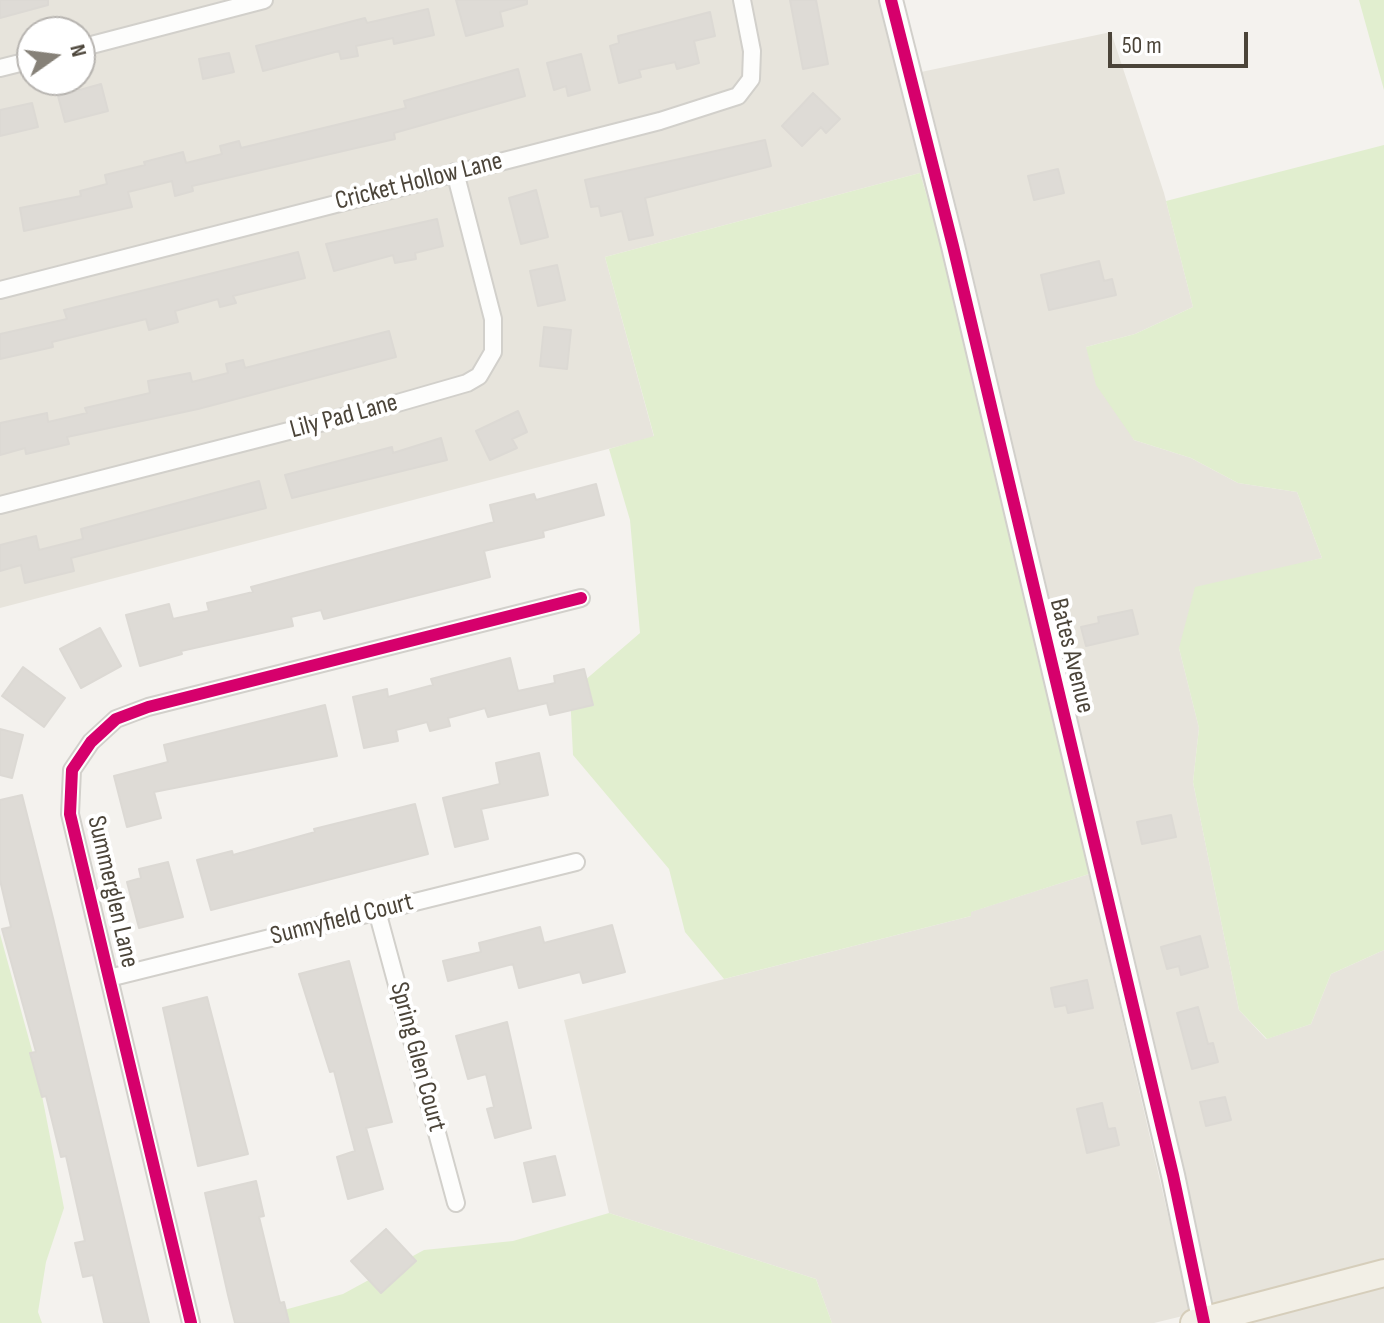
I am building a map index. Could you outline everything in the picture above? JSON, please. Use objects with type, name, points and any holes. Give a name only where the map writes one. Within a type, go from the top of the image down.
[{"type":"main road","points":[[1201,1322],[1384,1273]]},
{"type":"street","name":"Cricket Hollow Lane","points":[[0,290],[660,121],[738,96],[751,79],[752,65],[742,0]]},
{"type":"street","name":"Bates Avenue","points":[[891,0],[953,246],[1173,1175],[1201,1322]]},
{"type":"street","points":[[96,44],[257,1]]},
{"type":"street","name":"Lily Pad Lane","points":[[0,505],[394,404],[467,383],[479,376],[493,352],[493,319],[455,172]]},
{"type":"street","name":"Summerglen Lane","points":[[191,1323],[70,814],[72,770],[91,742],[116,719],[148,707],[581,598]]},
{"type":"street","name":"Sunnyfield Court","points":[[109,978],[576,862]]},
{"type":"street","name":"Spring Glen Court","points":[[377,911],[456,1203]]},
{"type":"shaded area","points":[[0,0],[880,0],[942,245],[920,173],[605,257],[654,437],[0,608]]},
{"type":"shaded area","points":[[902,0],[921,72],[1111,32],[1164,193],[1193,307],[1135,334],[1086,347],[1134,440],[1191,458],[1238,483],[1297,492],[1322,558],[1269,572],[1179,648],[1199,728],[1193,782],[1239,1010],[1266,1039],[1311,1024],[1331,974],[1384,950],[1384,1263],[1212,1309],[964,244]]},
{"type":"shaded area","points":[[1089,874],[1191,1314],[1154,1323],[832,1323],[816,1279],[609,1213],[564,1020],[971,916],[970,912]]},
{"type":"shaded area","points":[[1384,1282],[1384,1323],[1232,1323]]},
{"type":"green space","points":[[1359,0],[1384,0],[1384,90]]},
{"type":"green space","points":[[1384,145],[1384,950],[1331,974],[1311,1024],[1267,1039],[1239,1010],[1193,782],[1199,728],[1179,648],[1195,587],[1322,558],[1297,492],[1238,483],[1191,458],[1134,440],[1096,385],[1086,347],[1135,334],[1193,307],[1166,201]]},
{"type":"green space","points":[[920,173],[943,249],[1089,874],[971,912],[971,916],[724,979],[685,932],[669,869],[573,755],[570,693],[640,633],[630,520],[609,449],[654,436],[605,257]]},
{"type":"green space","points":[[0,934],[36,1065],[64,1208],[46,1262],[38,1312],[42,1323],[0,1323]]},
{"type":"green space","points":[[609,1213],[816,1279],[832,1323],[290,1323],[284,1310],[343,1294],[424,1250],[513,1241]]},
{"type":"building","points":[[0,0],[48,0],[48,5],[0,18]]},
{"type":"building","points":[[456,0],[527,0],[527,4],[500,12],[503,26],[466,36]]},
{"type":"building","points":[[790,0],[816,0],[828,64],[803,69]]},
{"type":"building","points":[[428,9],[434,35],[394,44],[393,38],[356,46],[358,56],[341,59],[339,51],[263,71],[256,46],[365,18],[367,23]]},
{"type":"building","points":[[710,12],[715,36],[694,41],[699,63],[677,69],[675,62],[639,70],[641,77],[619,83],[610,46],[619,43],[618,36]]},
{"type":"building","points":[[229,53],[234,72],[203,79],[199,59]]},
{"type":"building","points":[[581,54],[590,90],[568,96],[566,86],[554,90],[547,63]]},
{"type":"building","points":[[518,69],[525,96],[394,133],[395,139],[192,186],[193,191],[175,196],[172,181],[128,192],[132,207],[24,231],[20,208],[81,196],[80,191],[107,184],[105,175],[145,165],[144,162],[183,152],[186,163],[222,154],[220,146],[239,141],[241,148],[406,108],[404,101]]},
{"type":"building","points":[[101,84],[108,111],[65,122],[58,96],[96,96],[96,85]]},
{"type":"building","points":[[813,93],[840,119],[826,133],[821,127],[802,146],[782,126]]},
{"type":"building","points":[[32,103],[38,127],[0,136],[0,110]]},
{"type":"building","points":[[765,140],[771,166],[645,198],[653,235],[629,240],[622,211],[601,216],[599,206],[591,207],[585,180]]},
{"type":"building","points":[[1058,169],[1064,193],[1034,200],[1028,176]]},
{"type":"building","points":[[536,190],[548,237],[521,244],[509,198]]},
{"type":"building","points":[[437,219],[443,246],[415,253],[416,259],[395,263],[393,255],[334,271],[326,244]]},
{"type":"building","points":[[298,252],[305,278],[233,296],[236,303],[220,307],[218,299],[175,311],[178,322],[149,330],[146,319],[52,342],[53,347],[0,359],[0,334],[67,319],[64,310]]},
{"type":"building","points":[[1099,261],[1104,281],[1112,279],[1116,295],[1049,310],[1041,275]]},
{"type":"building","points":[[557,265],[565,300],[538,306],[530,271]]},
{"type":"building","points":[[544,327],[571,330],[567,369],[540,366]]},
{"type":"building","points":[[389,331],[396,357],[198,409],[67,437],[69,444],[26,454],[25,448],[0,455],[0,423],[47,413],[48,422],[87,413],[85,408],[150,393],[148,381],[190,373],[192,382],[228,373],[226,364],[243,360],[245,368]]},
{"type":"building","points":[[518,411],[527,432],[512,439],[517,448],[490,460],[476,431]]},
{"type":"building","points":[[441,438],[447,460],[292,498],[285,475],[392,447],[393,453]]},
{"type":"building","points":[[259,481],[266,508],[71,558],[74,571],[25,583],[21,565],[0,571],[0,545],[36,536],[39,550],[83,539],[81,529]]},
{"type":"building","points":[[596,484],[604,515],[543,531],[544,537],[484,551],[490,577],[324,619],[321,610],[291,617],[293,626],[181,651],[182,654],[140,666],[126,615],[169,604],[173,619],[209,611],[207,603],[253,592],[251,587],[494,522],[490,505],[534,494],[536,500]]},
{"type":"building","points":[[1132,610],[1138,634],[1086,646],[1081,627],[1099,623],[1098,617]]},
{"type":"building","points":[[100,628],[121,666],[81,688],[60,649]]},
{"type":"building","points":[[510,658],[518,691],[555,683],[554,676],[584,669],[593,705],[550,715],[547,703],[488,717],[485,708],[448,718],[450,726],[430,731],[427,722],[396,730],[398,741],[364,748],[353,697],[387,689],[388,697],[433,685],[431,679]]},
{"type":"building","points":[[23,667],[65,698],[44,727],[2,696]]},
{"type":"building","points":[[325,705],[337,756],[154,792],[161,818],[127,827],[114,776],[168,762],[164,745]]},
{"type":"building","points":[[0,729],[23,735],[12,778],[0,775]]},
{"type":"building","points":[[539,753],[548,795],[481,809],[488,839],[455,847],[443,798],[500,784],[496,763]]},
{"type":"building","points":[[22,795],[149,1323],[104,1323],[93,1275],[83,1277],[75,1243],[85,1241],[66,1156],[61,1157],[46,1096],[42,1097],[30,1053],[36,1052],[2,929],[11,927],[0,880],[0,800]]},
{"type":"building","points":[[415,804],[428,854],[211,910],[197,860],[232,851],[233,855],[315,832],[314,829]]},
{"type":"building","points":[[1171,815],[1176,837],[1142,844],[1137,822]]},
{"type":"building","points":[[168,862],[183,917],[139,928],[127,882],[141,878],[139,869]]},
{"type":"building","points":[[612,925],[625,972],[583,983],[580,972],[519,988],[513,964],[448,981],[443,961],[481,952],[479,943],[540,927],[544,943]]},
{"type":"building","points":[[1200,936],[1208,967],[1181,975],[1179,966],[1167,969],[1161,947]]},
{"type":"building","points":[[349,961],[392,1122],[366,1128],[383,1189],[348,1199],[337,1157],[355,1151],[334,1071],[330,1072],[299,974]]},
{"type":"building","points":[[1087,980],[1093,1008],[1068,1013],[1066,1005],[1055,1007],[1051,988]]},
{"type":"building","points":[[207,997],[248,1154],[198,1166],[163,1008]]},
{"type":"building","points":[[1198,1007],[1208,1044],[1213,1043],[1218,1062],[1192,1069],[1177,1013]]},
{"type":"building","points":[[507,1022],[531,1128],[495,1138],[487,1109],[494,1107],[486,1074],[468,1079],[456,1036]]},
{"type":"building","points":[[1225,1097],[1231,1120],[1206,1126],[1200,1102]]},
{"type":"building","points":[[1102,1103],[1108,1129],[1115,1128],[1119,1145],[1087,1153],[1077,1109]]},
{"type":"building","points":[[555,1156],[565,1195],[533,1202],[524,1163]]},
{"type":"building","points":[[256,1181],[264,1216],[259,1217],[280,1303],[284,1302],[289,1323],[235,1323],[228,1295],[205,1193]]},
{"type":"building","points":[[386,1229],[416,1261],[381,1293],[351,1261]]},
{"type":"cycle path","points":[[891,0],[953,246],[1173,1175],[1204,1323]]},
{"type":"cycle path","points":[[191,1323],[70,814],[72,770],[91,742],[116,719],[148,707],[581,598]]}]
